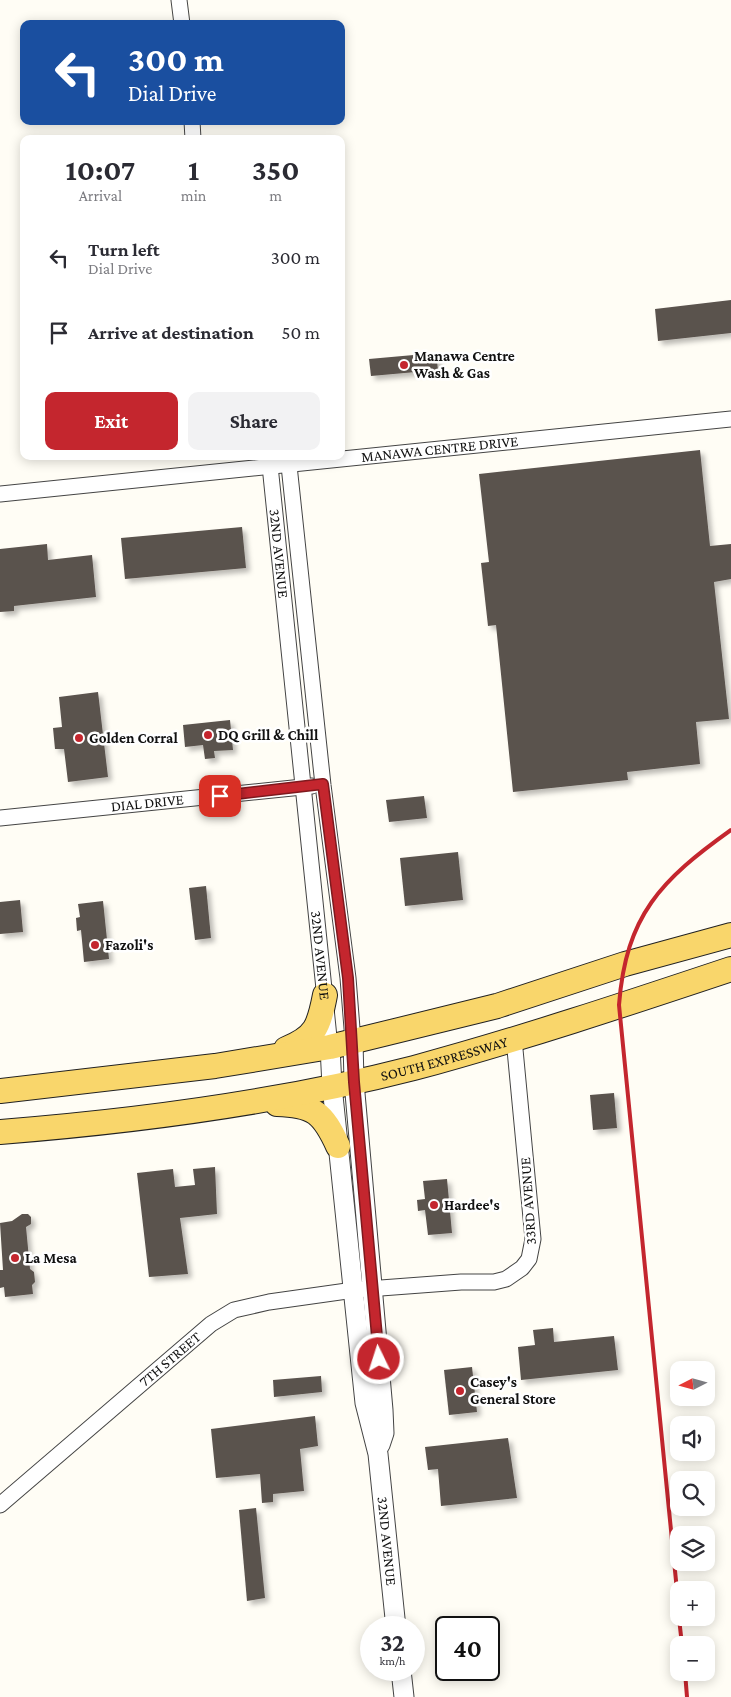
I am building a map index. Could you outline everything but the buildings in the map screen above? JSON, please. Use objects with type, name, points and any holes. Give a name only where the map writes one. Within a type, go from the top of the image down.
[{"type":"main road","points":[[0,1091],[135,1076],[262,1059],[330,1047],[497,1006],[625,964],[731,935]]},
{"type":"main road","name":"SOUTH EXPRESSWAY","points":[[0,1132],[172,1114],[245,1103],[343,1084],[414,1068],[514,1039],[731,969]]},
{"type":"main road","points":[[262,1059],[302,1043],[310,1036],[320,1019],[325,995]]},
{"type":"main road","points":[[245,1103],[289,1104],[310,1108],[324,1119],[338,1146]]},
{"type":"street","points":[[179,0],[182,20]]},
{"type":"street","name":"MANAWA CENTRE DRIVE","points":[[345,455],[731,419]]},
{"type":"street","name":"MANAWA CENTRE DRIVE","points":[[0,494],[288,460]]},
{"type":"street","name":"32ND AVENUE","points":[[288,460],[323,784],[348,978],[353,1041],[343,1084],[338,1146],[365,1403],[378,1454],[395,1616]]},
{"type":"street","name":"32ND AVENUE","points":[[269,461],[330,1047],[343,1084],[373,1290],[384,1433],[378,1454]]},
{"type":"street","name":"DIAL DRIVE","points":[[0,818],[323,784]]},
{"type":"street","name":"33RD AVENUE","points":[[373,1290],[462,1282],[494,1282],[515,1274],[529,1259],[533,1239],[514,1039]]},
{"type":"street","name":"7TH STREET","points":[[0,1505],[223,1316],[245,1306],[354,1290],[373,1290]]},
{"type":"street","points":[[402,1681],[404,1697]]},
{"type":"railway","points":[[676,1581],[619,1005],[623,974],[630,947],[639,923],[651,902],[685,866],[731,830]]},
{"type":"railway","points":[[680,1626],[681,1636]]},
{"type":"railway","points":[[686,1681],[687,1697]]},
{"type":"place","name":"Manawa Centre Wash & Gas","points":[[404,365]]},
{"type":"place","name":"DQ Grill & Chill","points":[[208,735]]},
{"type":"place","name":"Golden Corral","points":[[79,738]]},
{"type":"place","name":"Fazoli's","points":[[95,945]]},
{"type":"place","name":"Hardee's","points":[[434,1205]]},
{"type":"place","name":"La Mesa","points":[[15,1258]]},
{"type":"place","name":"Casey's General Store","points":[[460,1391]]},
{"type":"route","points":[[220,796],[323,784],[348,978],[354,1082],[379,1359]]}]
